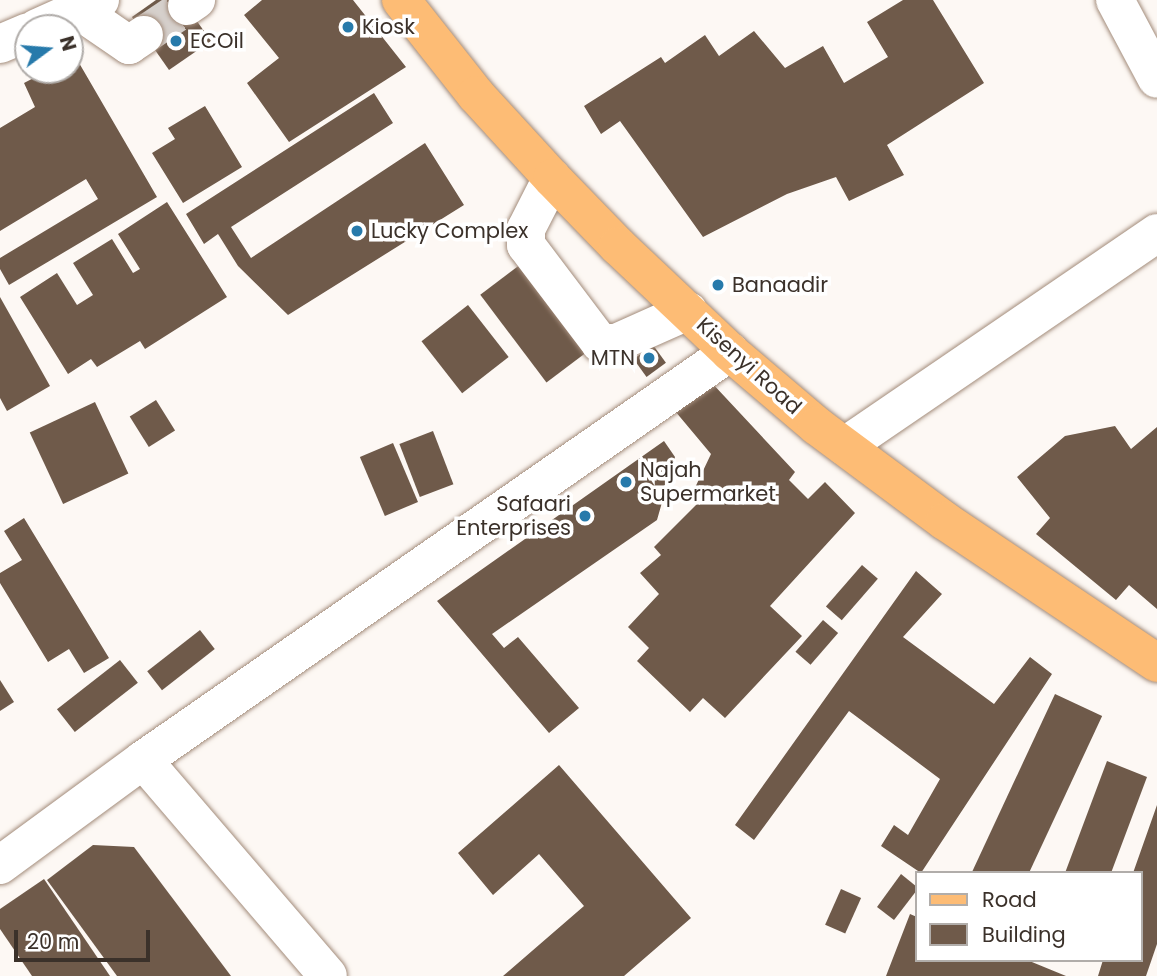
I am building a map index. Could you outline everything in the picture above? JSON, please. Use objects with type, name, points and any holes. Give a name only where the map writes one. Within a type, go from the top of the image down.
[{"type":"main road","name":"Kisenyi Road","points":[[401,0],[476,95],[552,178],[618,246],[730,352],[845,446],[945,520],[1157,663]]},
{"type":"street","points":[[1115,0],[1157,79]]},
{"type":"street","points":[[69,14],[89,5],[129,45],[144,35]]},
{"type":"street","points":[[552,178],[526,229],[526,245],[600,343],[616,343],[688,311]]},
{"type":"street","points":[[845,446],[1157,233]]},
{"type":"street","points":[[0,865],[143,760],[730,352]]},
{"type":"street","points":[[143,760],[328,976]]},
{"type":"building","points":[[156,0],[182,0],[211,41],[169,70],[132,17]]},
{"type":"building","points":[[262,0],[353,0],[406,67],[289,142],[247,83],[279,58],[244,15]]},
{"type":"building","points":[[903,0],[933,0],[984,83],[887,145],[904,175],[849,201],[836,177],[787,194],[703,237],[620,121],[601,134],[584,106],[661,57],[665,63],[705,35],[719,56],[754,31],[785,68],[823,46],[844,83],[888,57],[867,22]]},
{"type":"building","points":[[84,71],[157,197],[9,285],[0,269],[0,258],[98,199],[86,179],[0,231],[0,128],[35,107],[24,84],[84,84]]},
{"type":"building","name":"Lucky Complex","points":[[374,93],[393,123],[231,227],[251,258],[425,143],[464,205],[288,315],[238,266],[218,234],[204,244],[186,214]]},
{"type":"building","points":[[205,106],[242,167],[183,203],[152,153],[175,139],[168,128]]},
{"type":"building","points":[[167,202],[227,297],[145,349],[140,341],[97,367],[91,359],[68,374],[20,297],[57,273],[77,305],[93,295],[73,263],[112,239],[133,273],[140,269],[118,234]]},
{"type":"building","points":[[525,261],[591,349],[546,383],[480,295]]},
{"type":"building","points":[[0,297],[50,386],[7,411],[0,398]]},
{"type":"building","points":[[468,305],[509,357],[462,393],[422,341]]},
{"type":"building","points":[[653,345],[666,363],[647,377],[634,359]]},
{"type":"building","points":[[711,382],[795,472],[789,480],[808,499],[825,482],[855,513],[770,606],[802,636],[725,718],[703,698],[690,712],[637,661],[649,648],[628,627],[659,594],[640,573],[661,555],[654,547],[699,502],[692,494],[711,454],[675,411]]},
{"type":"building","points":[[156,400],[175,431],[149,447],[130,416]]},
{"type":"building","points":[[95,402],[128,474],[63,504],[30,432]]},
{"type":"building","points":[[1115,426],[1131,449],[1157,427],[1157,609],[1129,585],[1116,600],[1036,534],[1050,518],[1017,477],[1065,436]]},
{"type":"building","points":[[433,431],[453,484],[420,497],[399,444]]},
{"type":"building","points":[[664,441],[675,457],[657,520],[492,634],[504,648],[518,637],[579,708],[549,733],[437,601]]},
{"type":"building","points":[[393,443],[418,502],[385,516],[360,457]]},
{"type":"building","points":[[24,518],[109,658],[84,673],[69,649],[48,662],[0,583],[0,573],[22,560],[4,531]]},
{"type":"building","points":[[862,565],[878,579],[842,620],[826,607]]},
{"type":"building","points":[[916,571],[942,594],[903,637],[994,704],[1030,657],[1052,674],[922,871],[918,871],[881,846],[894,825],[908,835],[940,779],[849,711],[754,840],[735,825]]},
{"type":"building","points":[[823,620],[838,633],[811,665],[795,652]]},
{"type":"building","points":[[200,630],[215,649],[162,690],[147,671]]},
{"type":"building","points":[[120,660],[138,683],[75,732],[57,709]]},
{"type":"building","points":[[0,680],[14,702],[0,711]]},
{"type":"building","points":[[1055,694],[1102,716],[1030,871],[972,871]]},
{"type":"building","points":[[1107,761],[1147,777],[1112,871],[1066,871]]},
{"type":"building","points":[[559,765],[691,918],[624,976],[503,976],[584,906],[539,854],[493,895],[458,853]]},
{"type":"building","points":[[1157,805],[1157,944],[1146,976],[1098,976],[1102,962],[1143,962],[1143,871],[1134,871]]},
{"type":"building","points":[[93,845],[134,847],[231,976],[117,976],[47,880]]},
{"type":"building","points":[[901,874],[916,886],[916,891],[894,920],[877,907]]},
{"type":"building","points":[[44,879],[110,976],[32,976],[0,929],[0,909]]},
{"type":"building","points":[[841,889],[861,898],[845,934],[825,925]]},
{"type":"building","points":[[910,914],[916,917],[916,962],[1032,962],[1066,976],[886,976]]},
{"type":"tunnel","points":[[144,35],[187,6]]},
{"type":"place","name":"Kiosk","points":[[348,27]]},
{"type":"place","name":"ECOil","points":[[176,41]]},
{"type":"place","name":"Lucky Complex","points":[[357,231]]},
{"type":"place","name":"Banaadir","points":[[718,285]]},
{"type":"place","name":"MTN","points":[[649,358]]},
{"type":"place","name":"Najah Supermarket","points":[[626,482]]},
{"type":"place","name":"Safaari Enterprises","points":[[585,516]]}]
